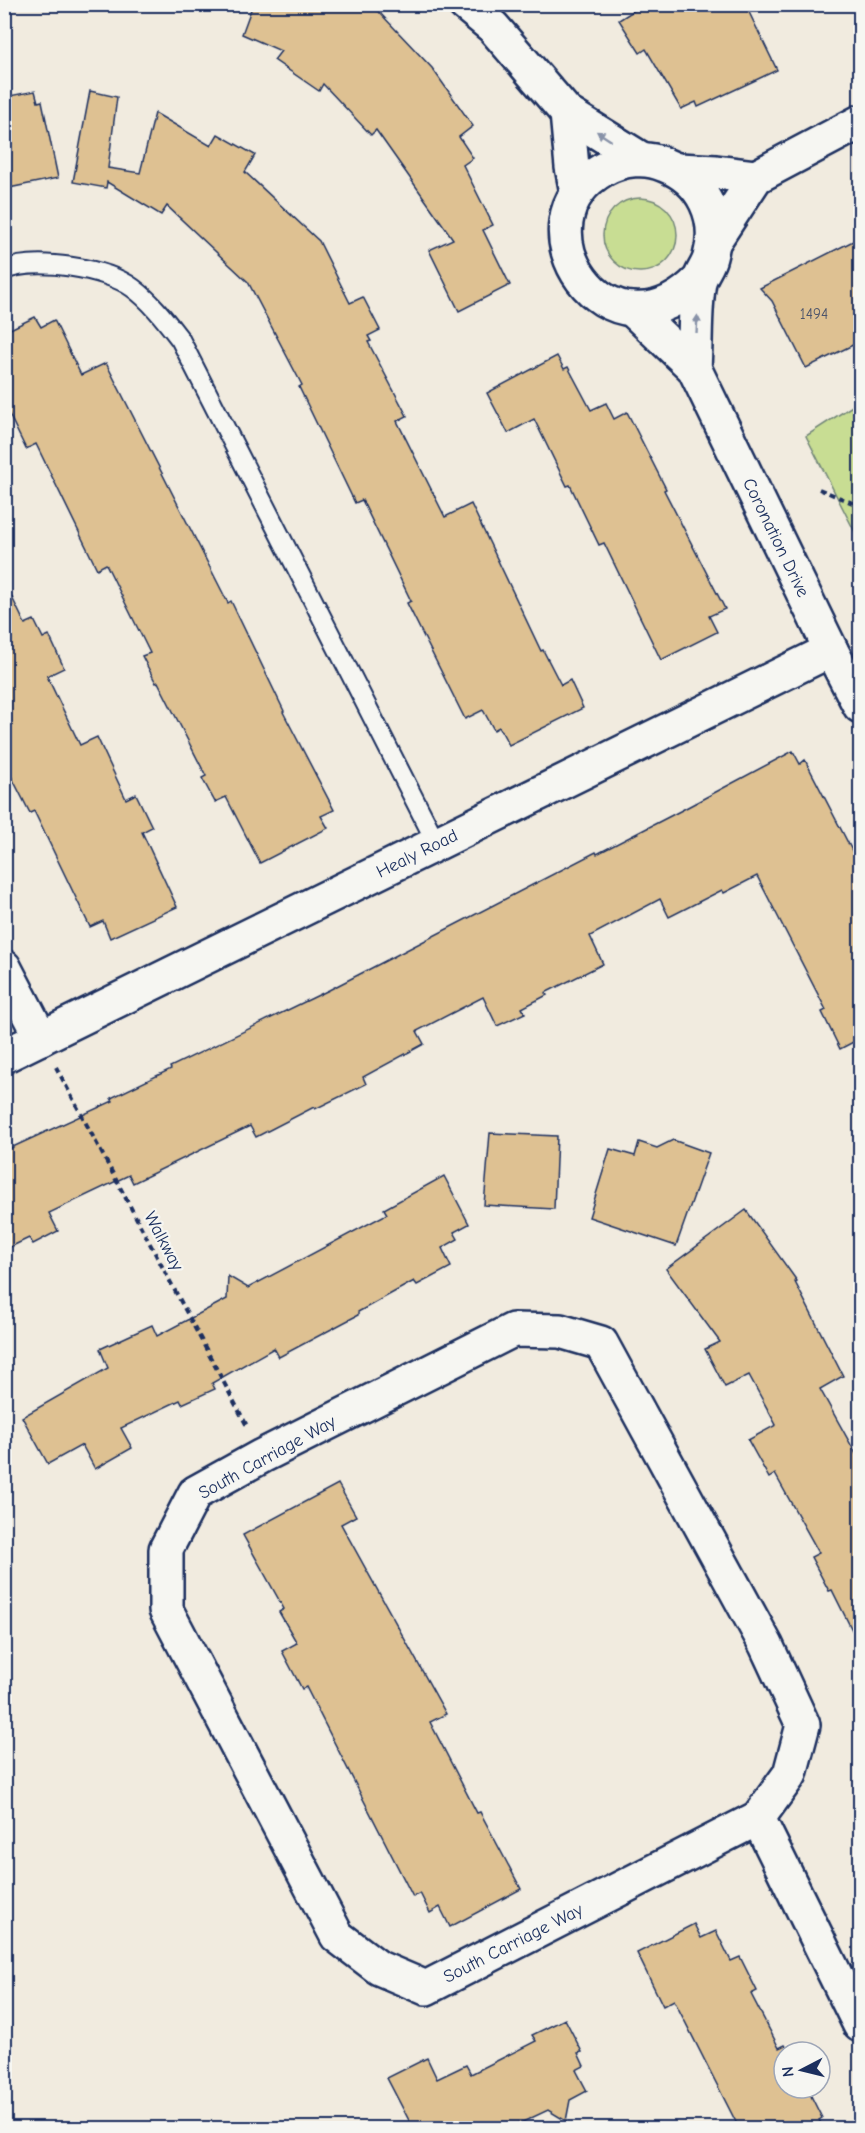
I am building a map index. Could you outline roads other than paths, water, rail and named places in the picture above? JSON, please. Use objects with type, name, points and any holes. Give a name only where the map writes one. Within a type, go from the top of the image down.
[{"type":"street","points":[[465,4],[493,27],[567,113],[640,159]]},
{"type":"street","points":[[567,113],[577,194]]},
{"type":"street","points":[[714,241],[756,177],[861,122]]},
{"type":"street","points":[[679,170],[694,183],[706,201],[713,220],[714,241],[710,261],[699,280],[686,293],[670,303],[651,308],[632,309],[613,304],[597,295],[582,282],[572,266],[567,248],[566,229],[569,210],[577,194],[604,168],[640,159],[659,162],[679,170],[756,177]]},
{"type":"street","name":"Coronation Drive","points":[[694,368],[699,280]]},
{"type":"street","name":"Coronation Drive","points":[[632,309],[694,368],[831,650],[861,706]]},
{"type":"street","name":"Healy Road","points":[[4,1056],[831,650]]},
{"type":"street","points":[[4,967],[41,1038]]},
{"type":"street","name":"South Carriage Way","points":[[513,1330],[560,1331],[601,1343],[766,1645],[803,1725],[790,1774],[758,1818],[426,1988],[379,1968],[337,1936],[166,1610],[166,1549],[195,1493],[262,1456],[513,1330]]},
{"type":"street","points":[[758,1818],[861,2025]]},
{"type":"lane","points":[[4,270],[13,267],[57,264],[101,273],[132,287],[155,308],[180,339],[437,844]]}]
